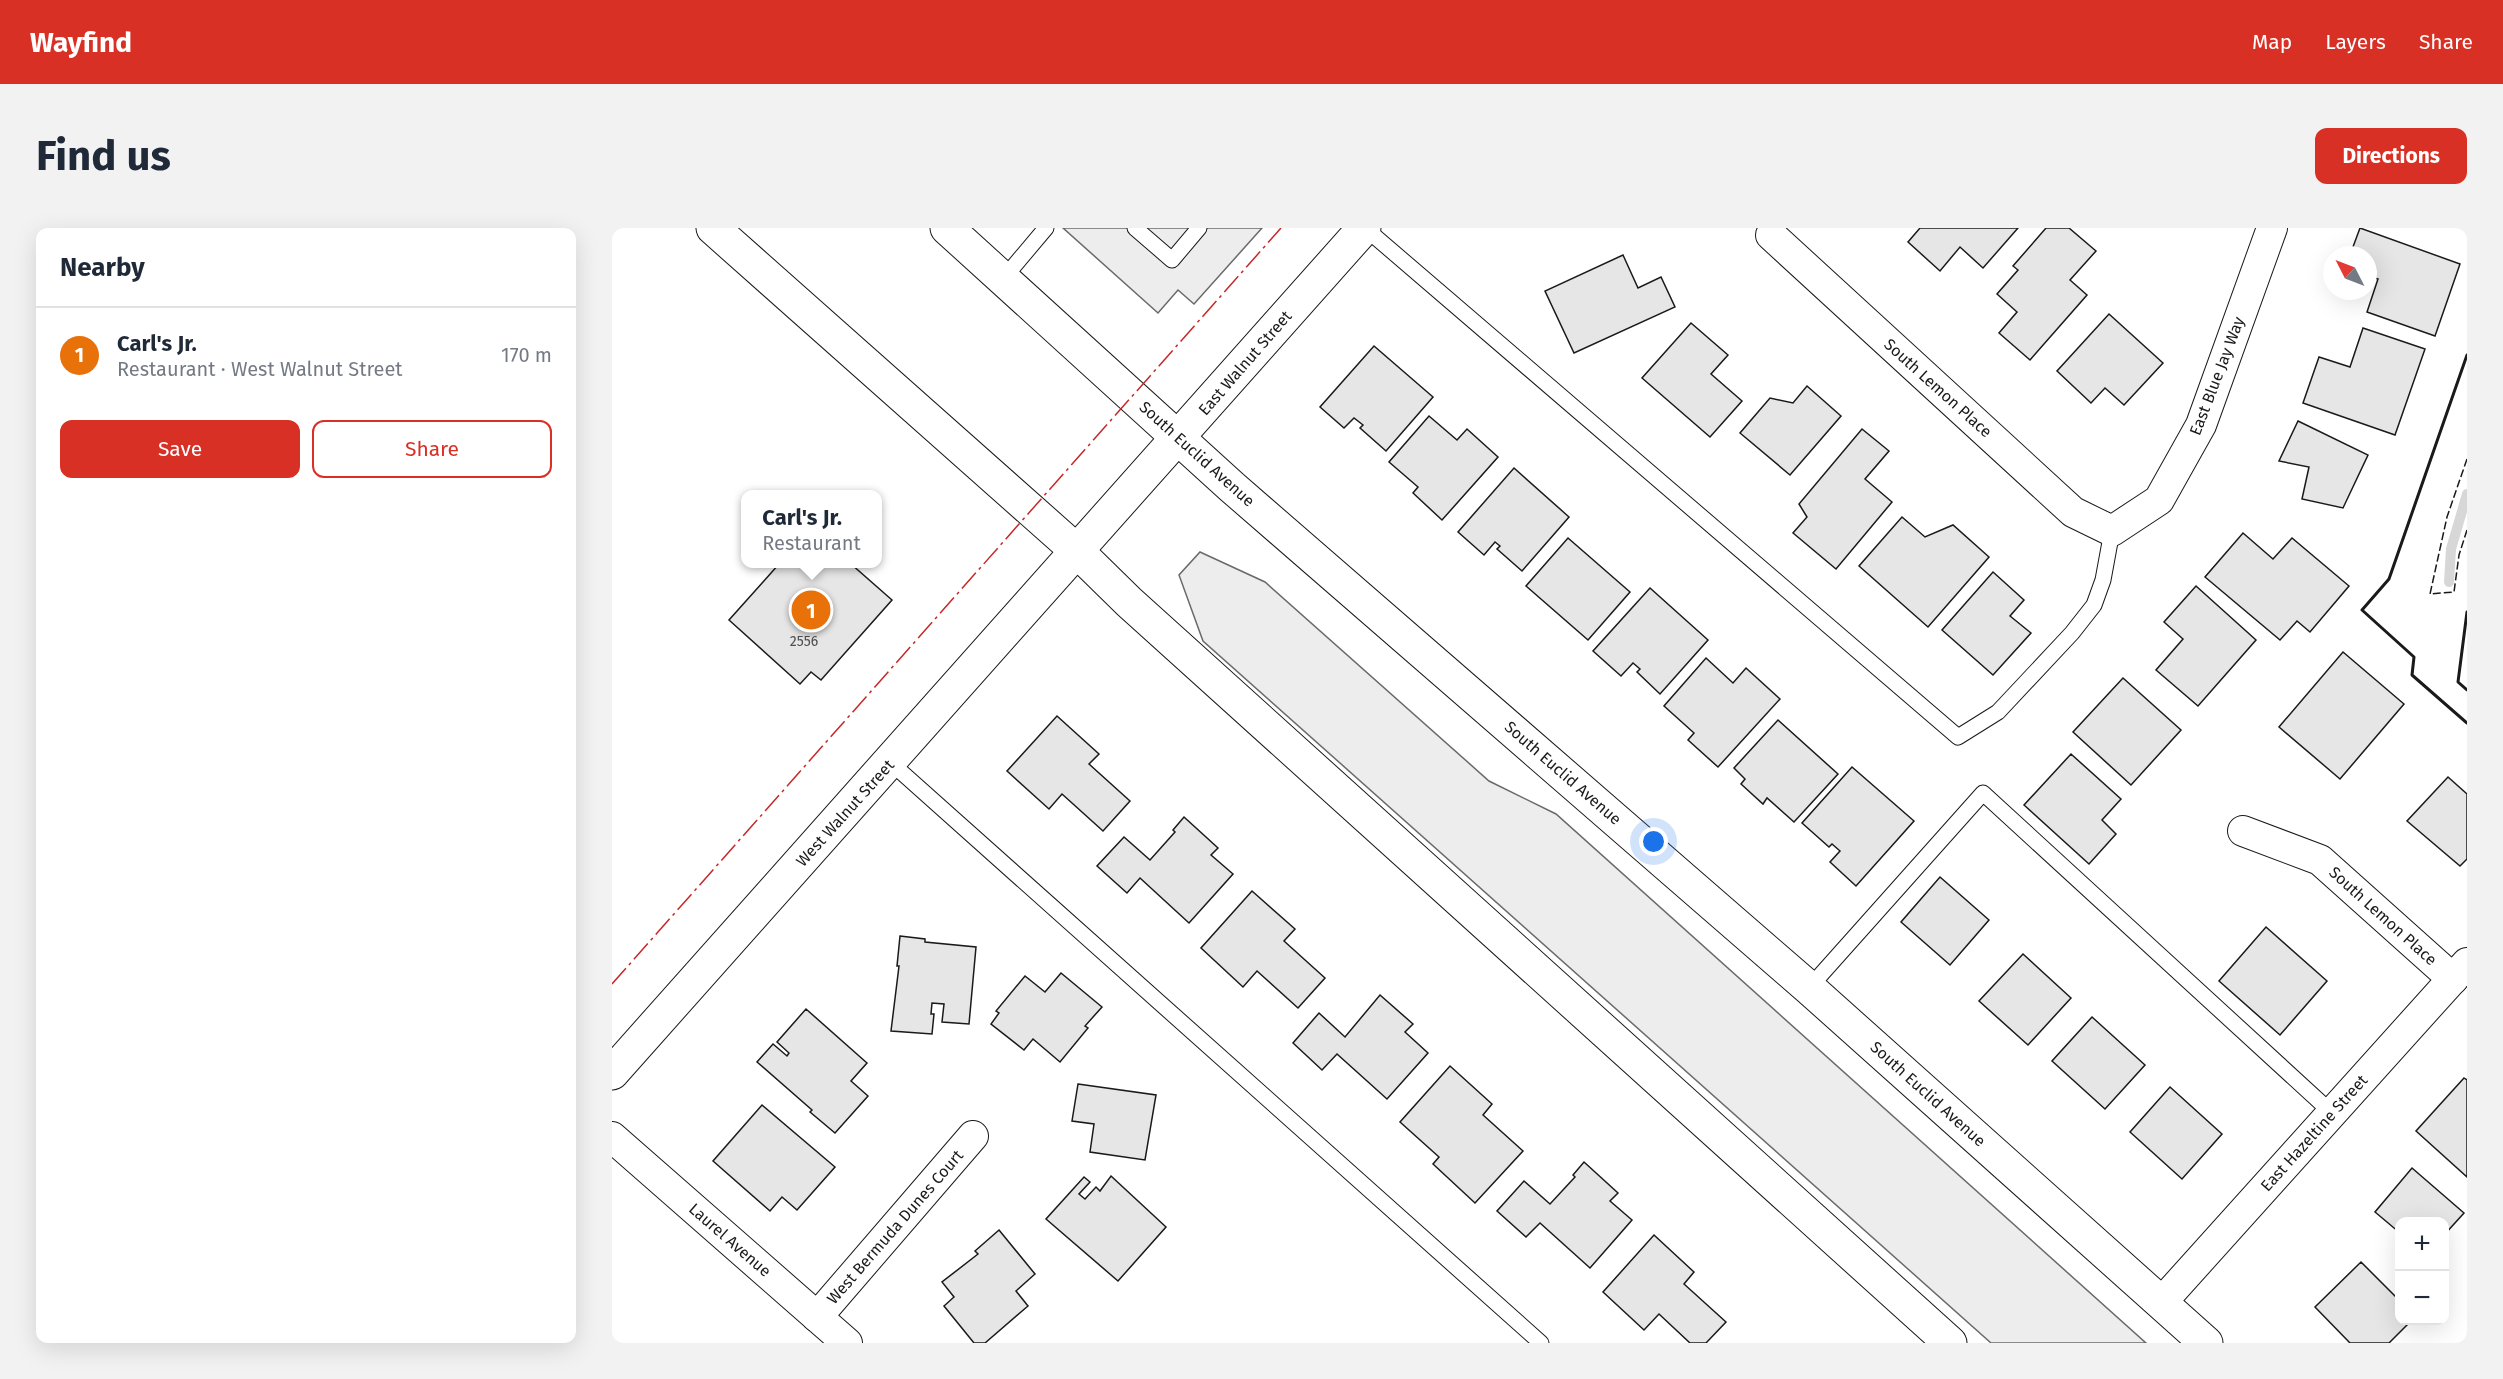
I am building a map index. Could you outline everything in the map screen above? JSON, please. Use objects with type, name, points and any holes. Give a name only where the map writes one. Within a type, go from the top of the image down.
[{"type":"main road","points":[[713,228],[1078,552],[1147,618],[1950,1343]]},
{"type":"main road","name":"South Euclid Avenue","points":[[947,228],[1232,488],[1809,988],[2206,1343]]},
{"type":"main road","name":"East Walnut Street","points":[[1078,552],[1365,228]]},
{"type":"main road","name":"West Walnut Street","points":[[612,1073],[1078,552]]},
{"type":"street","name":"East Blue Jay Way","points":[[2112,531],[2159,500],[2201,425],[2272,228]]},
{"type":"street","name":"South Lemon Place","points":[[1770,235],[2073,512],[2112,531]]},
{"type":"street","name":"South Lemon Place","points":[[2243,831],[2320,860],[2460,971]]},
{"type":"street","name":"East Hazeltine Street","points":[[2161,1303],[2460,971]]},
{"type":"street","name":"West Bermuda Dunes Court","points":[[817,1317],[973,1136]]},
{"type":"street","name":"Laurel Avenue","points":[[612,1137],[847,1343]]},
{"type":"lane","points":[[1003,279],[1046,228]]},
{"type":"lane","points":[[1135,228],[1172,260],[1199,228]]},
{"type":"lane","points":[[1365,228],[1958,737],[1998,712],[2072,633],[2094,605],[2103,580],[2112,531]]},
{"type":"lane","points":[[890,762],[1541,1343]]},
{"type":"lane","points":[[1809,988],[1983,792],[2332,1113]]},
{"type":"shaded area","points":[[1063,228],[1262,228],[1194,304],[1178,290],[1158,313]]},
{"type":"shaded area","points":[[1200,552],[1265,582],[1489,781],[1556,814],[2146,1343],[1991,1343],[1203,641],[1179,575]]},
{"type":"building","points":[[1920,228],[2018,228],[1983,268],[1960,247],[1940,271],[1908,242]]},
{"type":"building","points":[[2046,228],[2069,228],[2096,251],[2070,280],[2087,295],[2030,360],[1999,333],[2017,312],[1997,294],[2018,270],[2013,266]]},
{"type":"building","points":[[2360,228],[2460,264],[2435,336],[2367,312],[2371,300],[2377,300],[2377,246],[2353,246]]},
{"type":"building","points":[[1623,255],[1638,288],[1661,277],[1675,307],[1574,353],[1545,291]]},
{"type":"building","points":[[2109,314],[2163,363],[2124,405],[2105,388],[2091,403],[2057,371]]},
{"type":"building","points":[[1691,323],[1728,355],[1711,374],[1742,401],[1710,437],[1642,378]]},
{"type":"building","points":[[2363,328],[2425,349],[2395,435],[2303,403],[2319,357],[2350,367]]},
{"type":"building","points":[[1374,346],[1433,397],[1386,451],[1360,428],[1363,425],[1354,418],[1344,428],[1320,407]]},
{"type":"building","points":[[1807,386],[1841,416],[1790,475],[1740,433],[1770,398],[1793,403]]},
{"type":"building","points":[[1429,416],[1457,440],[1467,429],[1498,457],[1442,520],[1413,493],[1418,487],[1389,462]]},
{"type":"building","points":[[2298,421],[2368,455],[2343,508],[2302,499],[2309,467],[2279,461]]},
{"type":"building","points":[[1862,429],[1889,451],[1865,479],[1892,502],[1836,569],[1793,533],[1807,517],[1799,504]]},
{"type":"building","points":[[1514,468],[1569,517],[1522,571],[1497,549],[1500,546],[1495,542],[1484,555],[1458,532]]},
{"type":"building","points":[[1902,517],[1925,537],[1953,525],[1989,557],[1928,627],[1859,566]]},
{"type":"building","points":[[2243,533],[2273,559],[2292,538],[2349,586],[2310,632],[2297,621],[2280,640],[2205,577]]},
{"type":"building","points":[[1568,538],[1630,592],[1588,640],[1526,586]]},
{"type":"building","points":[[775,568],[856,568],[892,600],[821,680],[811,672],[800,684],[729,620]]},
{"type":"building","points":[[1993,572],[2024,600],[2010,616],[2031,633],[1993,675],[1942,630]]},
{"type":"building","points":[[2196,586],[2256,640],[2198,706],[2156,670],[2183,639],[2164,622]]},
{"type":"building","points":[[1650,588],[1708,640],[1660,694],[1637,672],[1640,669],[1633,663],[1621,676],[1593,651]]},
{"type":"building","points":[[2343,652],[2404,704],[2340,779],[2279,727]]},
{"type":"building","points":[[1706,658],[1733,683],[1746,668],[1780,699],[1718,767],[1688,740],[1694,733],[1664,706]]},
{"type":"building","points":[[2123,678],[2181,730],[2131,785],[2073,732]]},
{"type":"building","points":[[1057,716],[1099,754],[1089,764],[1130,801],[1103,831],[1062,794],[1049,809],[1007,771]]},
{"type":"building","points":[[1778,720],[1838,774],[1794,822],[1767,798],[1763,804],[1741,784],[1745,779],[1734,768]]},
{"type":"building","points":[[2071,754],[2121,799],[2102,820],[2116,834],[2089,864],[2024,805]]},
{"type":"building","points":[[1852,767],[1914,821],[1856,886],[1830,862],[1840,851],[1832,844],[1829,847],[1802,823]]},
{"type":"building","points":[[2448,777],[2467,794],[2467,859],[2460,866],[2407,821]]},
{"type":"building","points":[[1184,817],[1218,848],[1211,855],[1233,874],[1189,923],[1140,878],[1127,893],[1097,866],[1124,837],[1150,860],[1175,832],[1173,830]]},
{"type":"building","points":[[1940,877],[1989,920],[1950,965],[1901,922]]},
{"type":"building","points":[[1252,891],[1295,929],[1284,941],[1325,978],[1298,1008],[1257,971],[1243,987],[1201,948]]},
{"type":"building","points":[[2266,927],[2327,981],[2280,1035],[2219,981]]},
{"type":"building","points":[[900,936],[925,939],[925,942],[976,947],[969,1024],[942,1022],[944,1004],[932,1003],[931,1014],[934,1014],[932,1034],[891,1031],[899,966],[897,966]]},
{"type":"building","points":[[2023,954],[2071,998],[2028,1045],[1979,1001]]},
{"type":"building","points":[[1061,973],[1102,1007],[1085,1026],[1088,1028],[1060,1062],[1033,1039],[1024,1050],[991,1024],[999,1013],[996,1011],[1025,976],[1045,992]]},
{"type":"building","points":[[1380,995],[1413,1024],[1405,1032],[1428,1053],[1387,1099],[1337,1054],[1322,1070],[1293,1043],[1319,1013],[1345,1037]]},
{"type":"building","points":[[806,1009],[867,1063],[851,1081],[868,1096],[835,1133],[757,1062],[773,1044],[787,1056],[789,1053],[777,1042]]},
{"type":"building","points":[[2092,1017],[2145,1065],[2105,1109],[2052,1061]]},
{"type":"building","points":[[1450,1066],[1492,1104],[1483,1115],[1523,1151],[1475,1203],[1433,1164],[1439,1157],[1400,1122]]},
{"type":"building","points":[[2464,1078],[2467,1080],[2467,1177],[2416,1131]]},
{"type":"building","points":[[1078,1084],[1156,1095],[1145,1160],[1090,1152],[1094,1124],[1072,1121]]},
{"type":"building","points":[[2170,1087],[2222,1134],[2182,1179],[2130,1132]]},
{"type":"building","points":[[762,1105],[835,1167],[797,1210],[782,1197],[770,1211],[713,1161]]},
{"type":"building","points":[[1584,1162],[1618,1193],[1610,1201],[1632,1220],[1590,1268],[1540,1223],[1526,1237],[1497,1211],[1524,1181],[1550,1204],[1575,1177],[1573,1175]]},
{"type":"building","points":[[2412,1168],[2464,1213],[2449,1230],[2449,1217],[2395,1217],[2395,1229],[2375,1212]]},
{"type":"building","points":[[1111,1176],[1166,1227],[1118,1281],[1046,1219],[1084,1177],[1090,1182],[1079,1194],[1085,1199],[1096,1187],[1100,1191]]},
{"type":"building","points":[[999,1230],[1035,1274],[1016,1291],[1028,1306],[985,1343],[974,1343],[944,1306],[954,1297],[942,1282],[978,1254],[975,1251]]},
{"type":"building","points":[[1654,1235],[1694,1272],[1684,1284],[1726,1322],[1706,1343],[1690,1343],[1659,1314],[1644,1330],[1603,1292]]},
{"type":"building","points":[[2361,1262],[2395,1296],[2395,1325],[2407,1325],[2389,1343],[2350,1343],[2315,1307]]},
{"type":"waterway","points":[[2449,582],[2451,549],[2467,494]]},
{"type":"fence","points":[[2467,459],[2447,517],[2430,594],[2454,592],[2459,555],[2467,530]]},
{"type":"wall","points":[[2467,355],[2389,579],[2362,610],[2414,657],[2412,675],[2467,723]]},
{"type":"wall","points":[[2467,612],[2458,682],[2467,690]]},
{"type":"power","points":[[612,984],[1281,228]]},
{"type":"place","name":"Carl's Jr.","points":[[811,610]]}]
